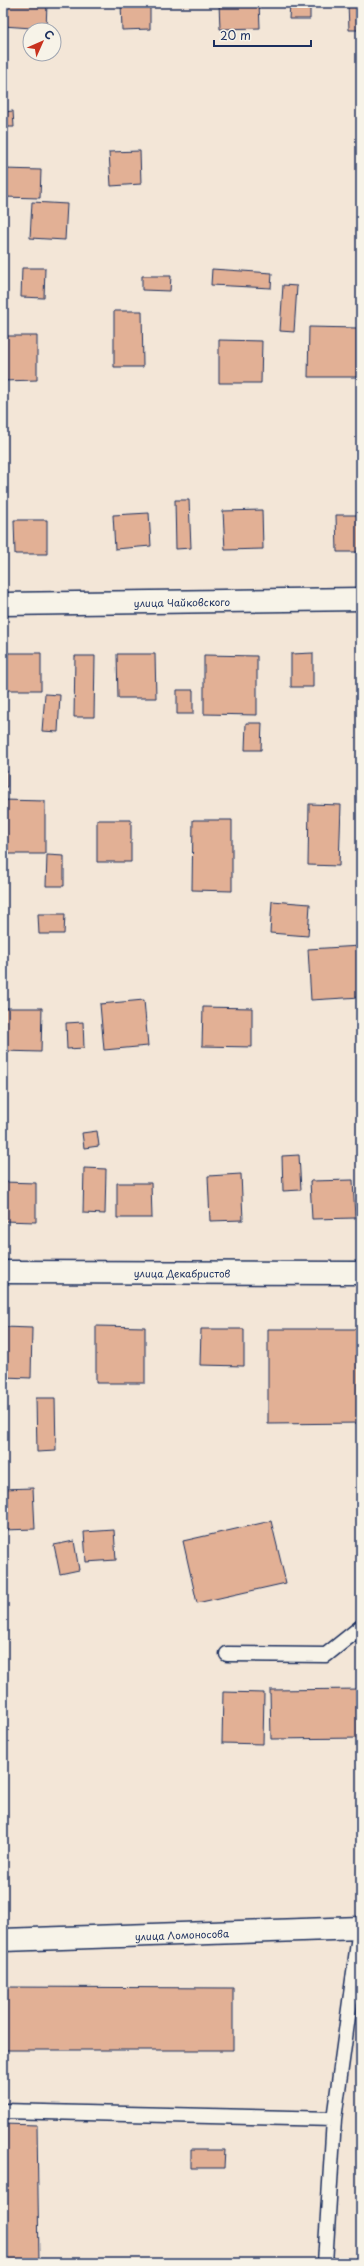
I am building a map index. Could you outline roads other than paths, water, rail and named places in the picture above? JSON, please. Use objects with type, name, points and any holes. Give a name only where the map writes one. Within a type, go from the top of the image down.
[{"type":"street","name":"улица Чайковского","points":[[3,604],[361,599]]},
{"type":"street","name":"улица Декабристов","points":[[3,1272],[361,1273]]},
{"type":"street","name":"улица Ломоносова","points":[[3,1940],[361,1928]]},
{"type":"lane","points":[[227,1654],[326,1655],[361,1627]]},
{"type":"lane","points":[[325,2263],[334,2119],[361,1928]]},
{"type":"lane","points":[[3,2111],[334,2119]]}]
